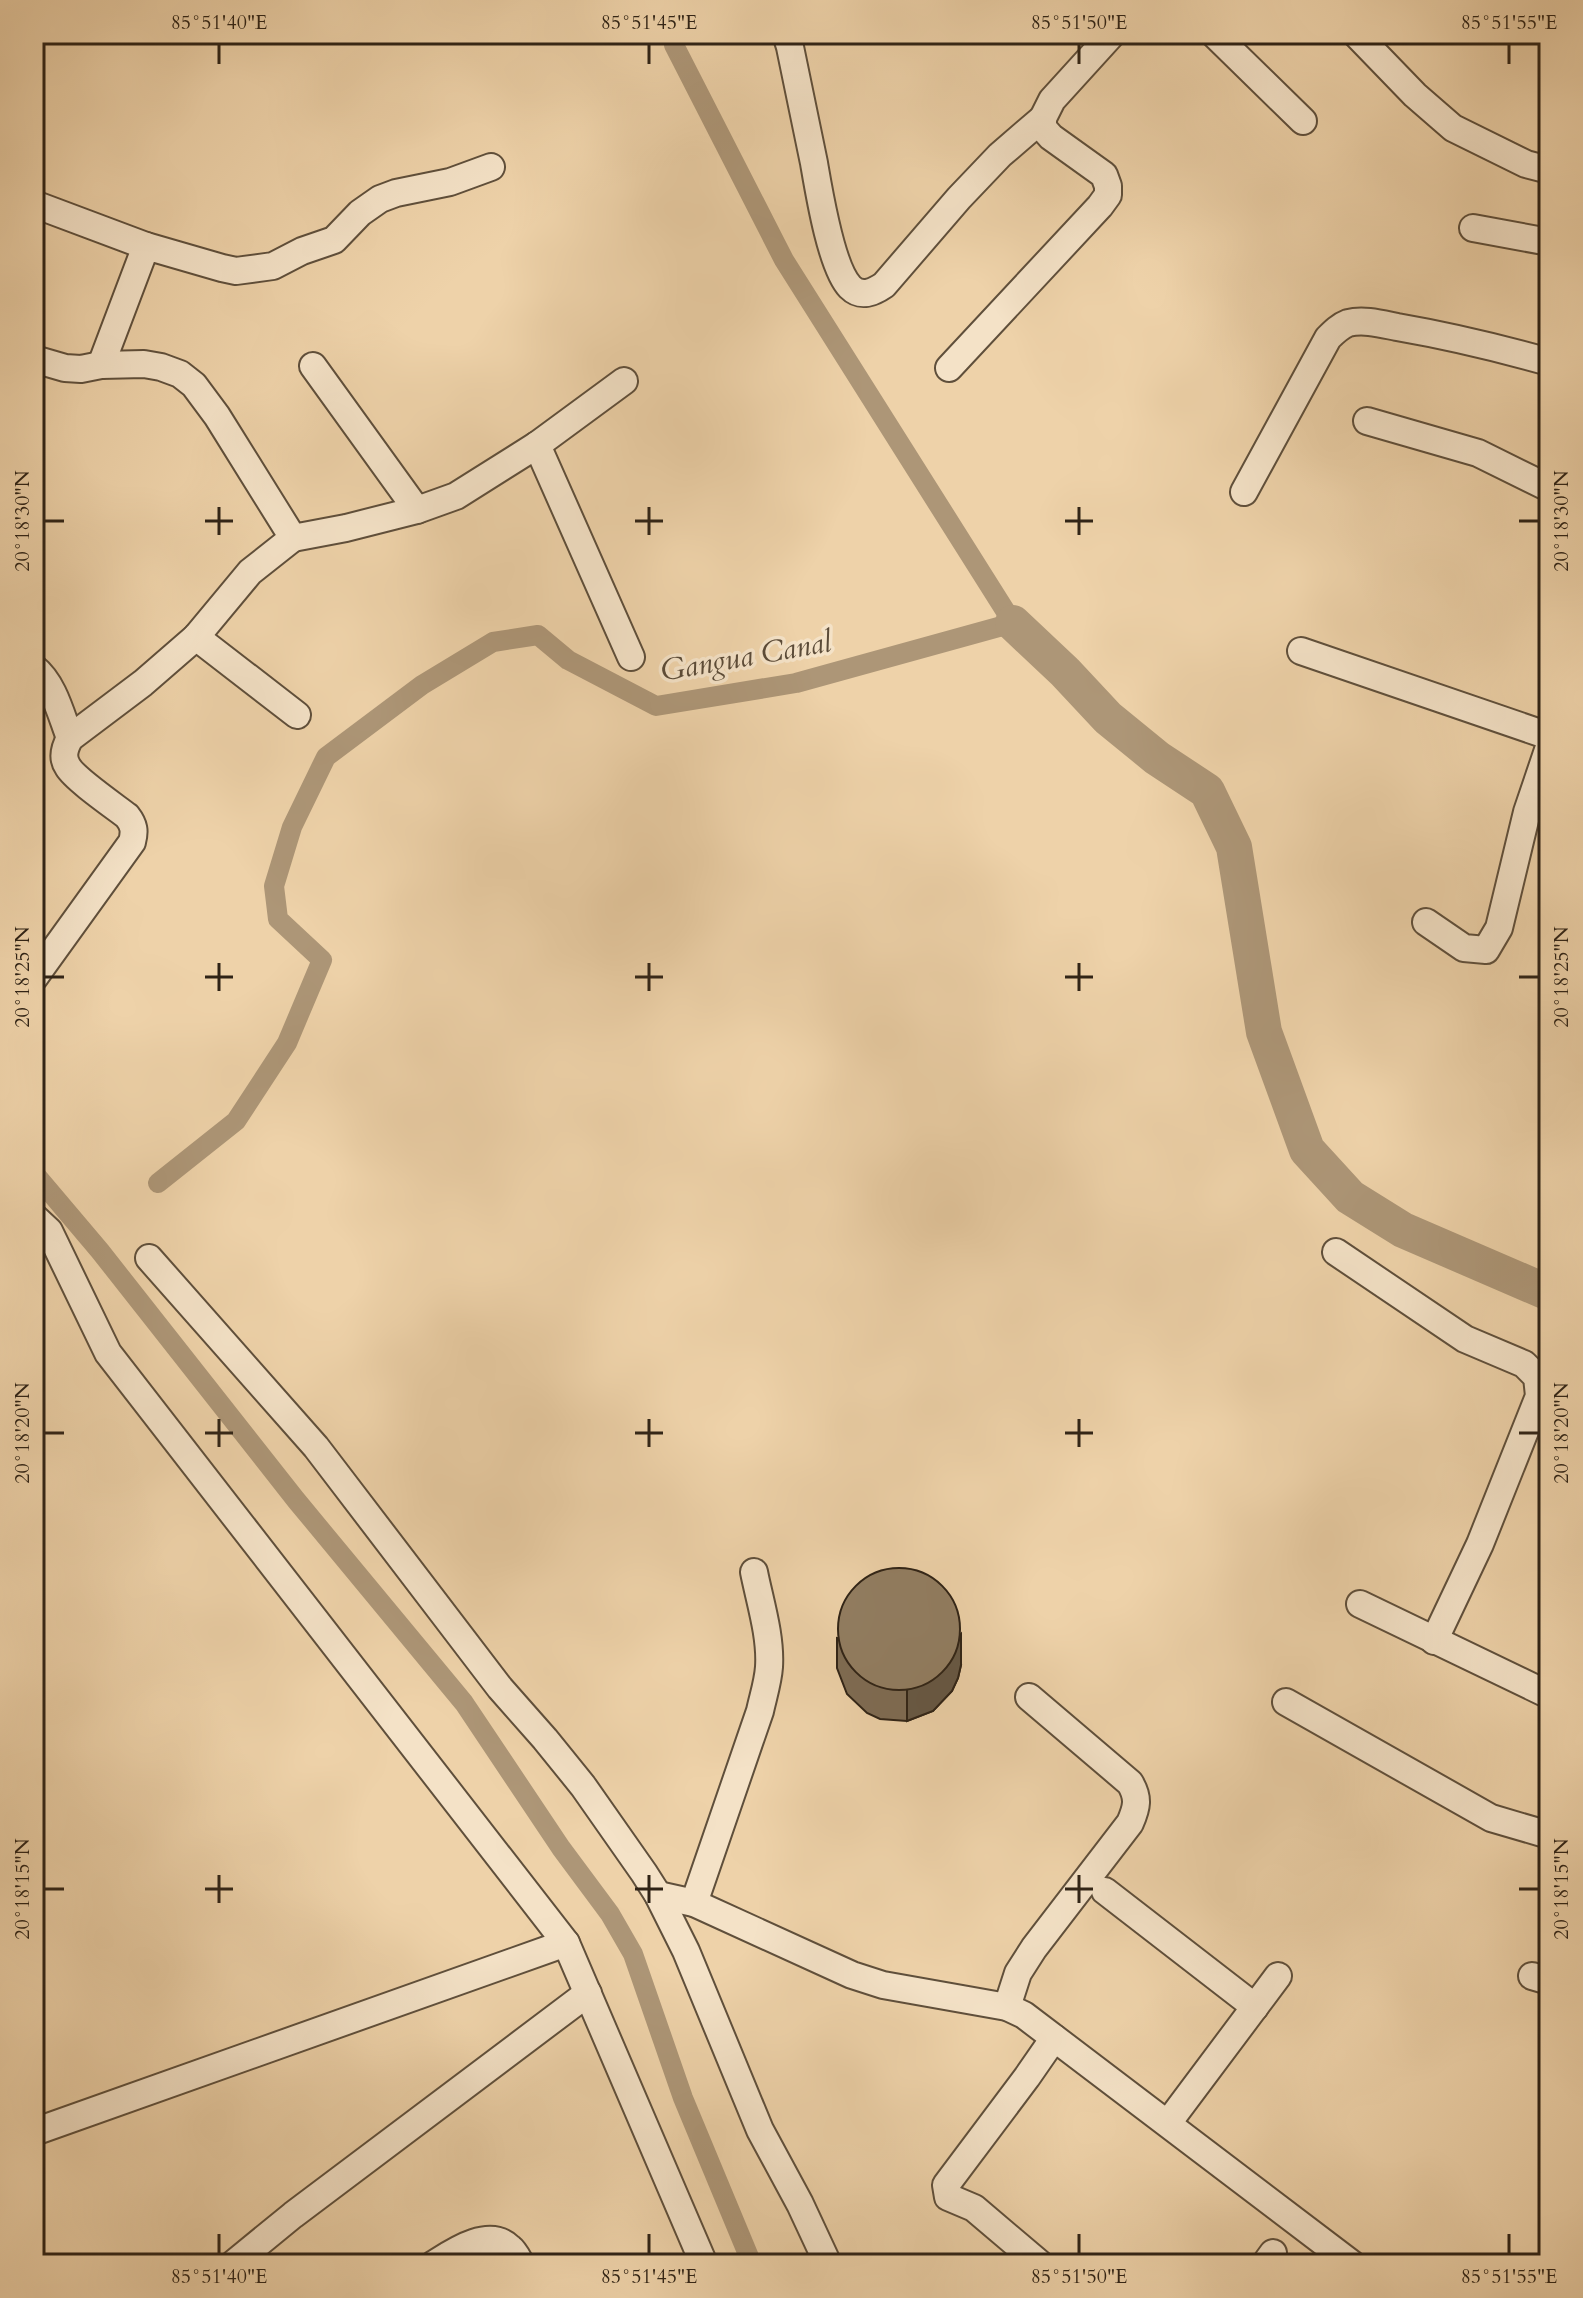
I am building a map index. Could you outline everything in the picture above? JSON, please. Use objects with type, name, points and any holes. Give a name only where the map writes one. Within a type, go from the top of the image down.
[{"type":"street","points":[[786,34],[826,226],[841,272],[858,292],[874,292],[884,285],[959,198],[1000,155],[1043,118],[1052,100],[1112,34]]},
{"type":"street","points":[[1214,34],[1303,121]]},
{"type":"street","points":[[1367,39],[1453,128],[1526,164],[1549,170]]},
{"type":"street","points":[[949,368],[1108,195],[1104,175],[1051,137],[1043,128],[1043,118]]},
{"type":"street","points":[[36,213],[236,271],[273,266],[302,251],[334,240],[360,213],[380,199],[450,182],[491,167]]},
{"type":"street","points":[[1473,228],[1549,242]]},
{"type":"street","points":[[101,365],[146,246]]},
{"type":"street","points":[[1244,492],[1328,338],[1347,324],[1369,322],[1418,330],[1494,346],[1549,362]]},
{"type":"street","points":[[37,369],[144,364],[180,374],[194,385],[217,416],[293,538]]},
{"type":"street","points":[[313,366],[417,510]]},
{"type":"street","points":[[34,978],[132,842],[135,831],[127,816],[68,769],[64,757],[70,738],[143,683],[196,637],[250,572],[293,538],[417,510],[456,496],[537,445],[624,381]]},
{"type":"street","points":[[1367,421],[1478,453],[1549,488]]},
{"type":"street","points":[[537,445],[631,657]]},
{"type":"street","points":[[196,637],[297,715]]},
{"type":"street","points":[[1301,651],[1549,736]]},
{"type":"street","points":[[34,668],[50,686],[70,738]]},
{"type":"street","points":[[1426,922],[1464,948],[1486,950],[1499,928],[1527,812],[1549,747]]},
{"type":"street","points":[[34,1217],[49,1231],[108,1353],[566,1943],[704,2264]]},
{"type":"street","points":[[1336,1252],[1465,1339],[1524,1364],[1537,1377],[1539,1384],[1539,1396],[1480,1544],[1434,1641]]},
{"type":"street","points":[[149,1258],[316,1447],[500,1688],[583,1786],[658,1895],[686,1951],[760,2130],[828,2264]]},
{"type":"street","points":[[694,1903],[760,1711],[766,1684],[768,1646],[754,1572]]},
{"type":"street","points":[[1360,1604],[1549,1695]]},
{"type":"street","points":[[1007,2007],[1018,1973],[1130,1823],[1137,1800],[1130,1783],[1029,1697]]},
{"type":"street","points":[[1286,1702],[1491,1818],[1549,1835]]},
{"type":"street","points":[[1105,1891],[1255,2007]]},
{"type":"street","points":[[658,1895],[694,1903],[862,1979],[1007,2007],[1024,2015],[1352,2264]]},
{"type":"street","points":[[34,2132],[566,1943]]},
{"type":"street","points":[[1168,2123],[1278,1976]]},
{"type":"street","points":[[233,2264],[293,2215],[588,1993]]},
{"type":"street","points":[[1040,2264],[974,2208],[948,2197],[946,2185],[1054,2038]]},
{"type":"street","points":[[434,2264],[459,2249],[495,2240],[509,2247],[521,2264]]},
{"type":"building","points":[[899,1568],[922,1573],[942,1586],[955,1606],[960,1629],[955,1652],[942,1672],[922,1685],[899,1690],[876,1685],[856,1672],[843,1652],[838,1629],[843,1606],[856,1586],[876,1573]]},
{"type":"waterway","name":"Gangua Canal","points":[[158,1183],[236,1121],[287,1043],[322,960],[278,919],[274,886],[292,827],[326,757],[422,685],[493,642],[538,635],[568,660],[656,706],[796,683],[1013,623],[784,260],[674,45],[674,34]]},
{"type":"waterway","points":[[1013,623],[1108,718],[1157,758],[1207,791],[1234,847],[1264,1032],[1307,1150],[1350,1197],[1403,1230],[1549,1293]]},
{"type":"waterway","points":[[34,1173],[100,1251],[296,1500],[464,1703],[561,1848],[610,1914],[633,1954],[683,2098],[752,2264]]}]
